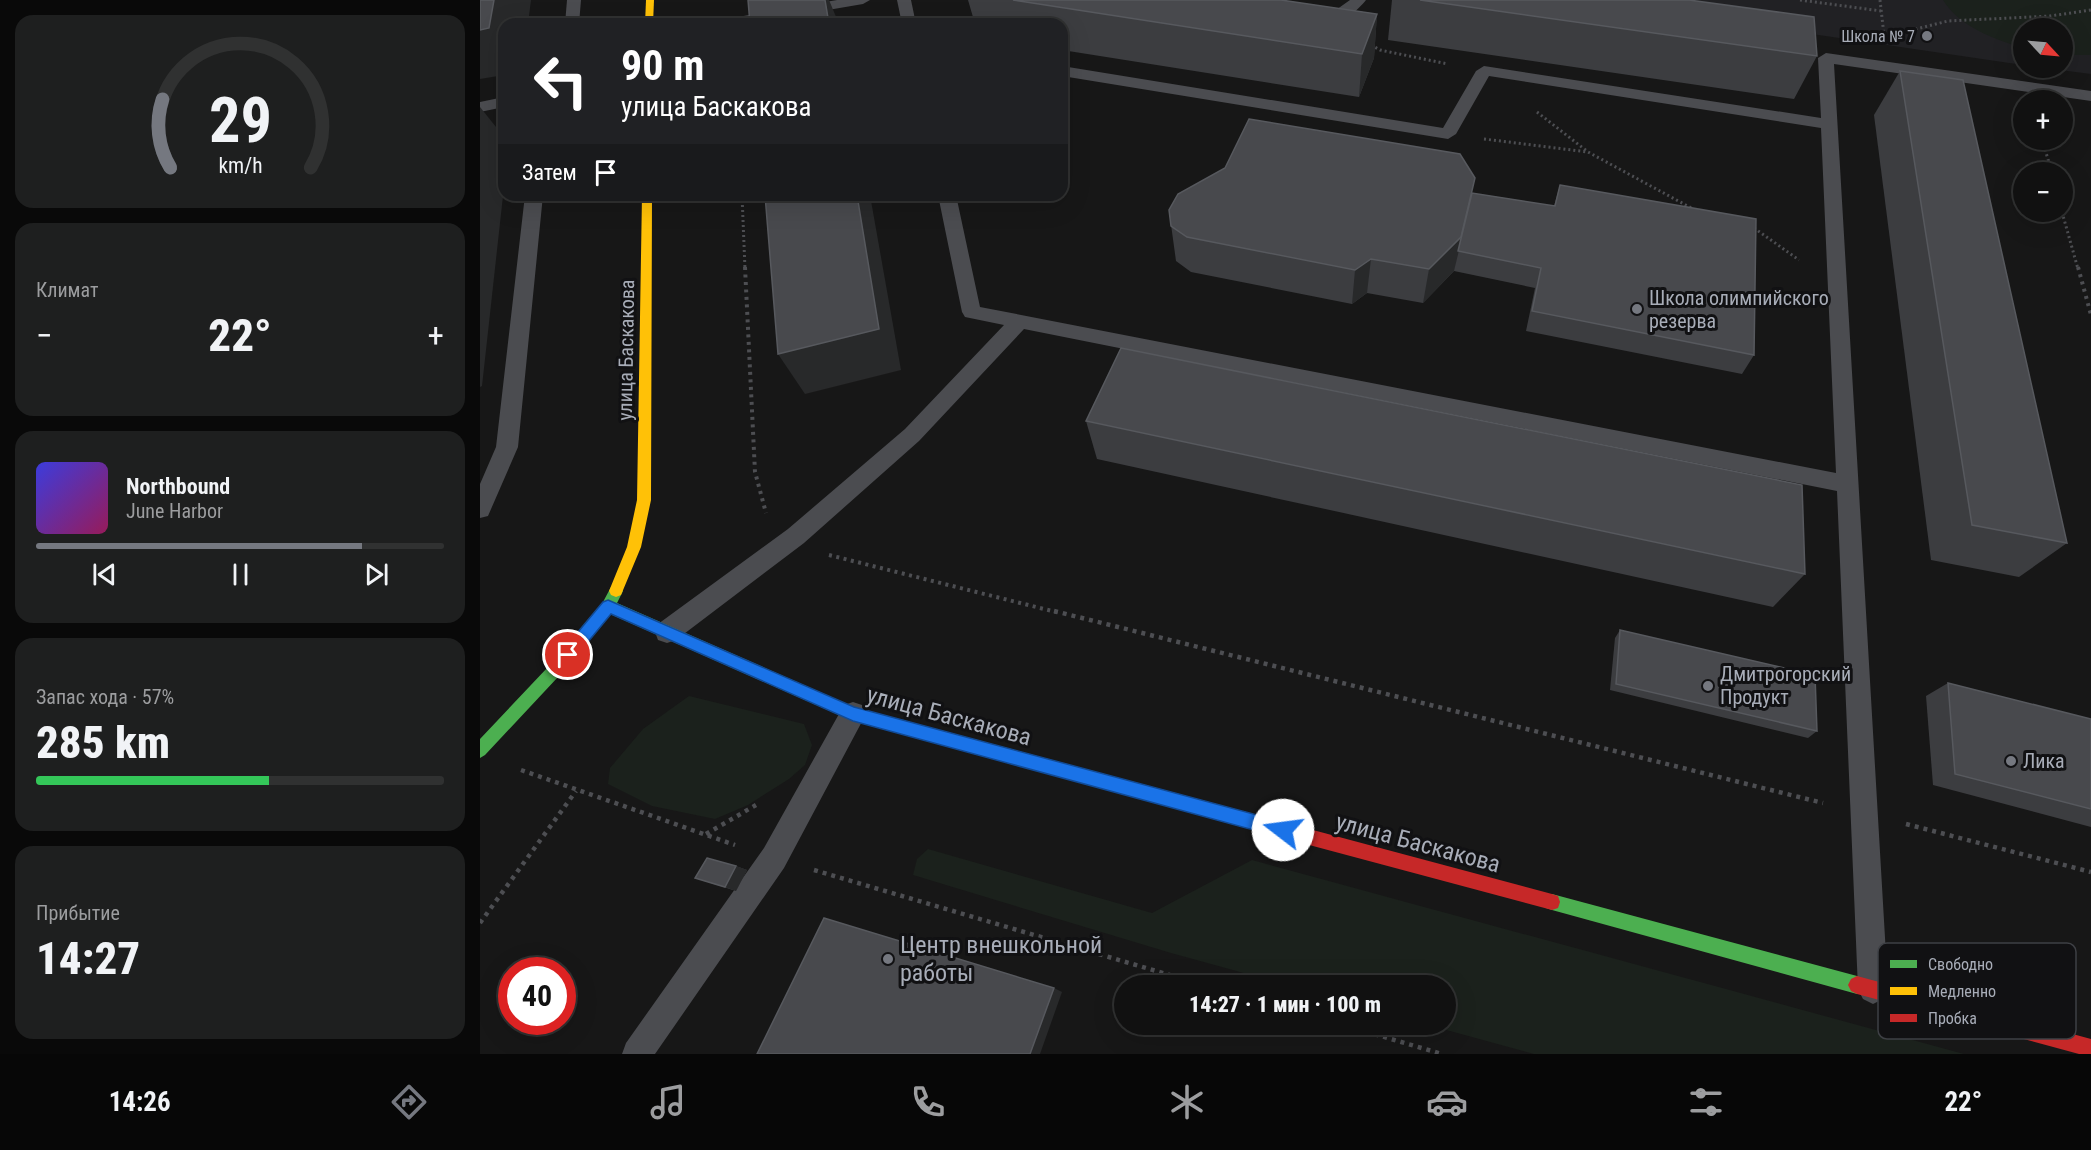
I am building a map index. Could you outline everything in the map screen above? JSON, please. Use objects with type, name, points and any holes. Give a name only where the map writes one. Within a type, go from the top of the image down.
[{"type":"street","points":[[649,18],[650,0]]},
{"type":"street","name":"улица Баскакова","points":[[480,750],[553,672],[608,606],[633,556],[639,537],[644,500],[647,201]]},
{"type":"street","name":"улица Баскакова","points":[[608,606],[853,714],[1878,991]]},
{"type":"street","name":"улица Баскакова","points":[[2024,1039],[2039,1044],[2091,1048]]},
{"type":"lane","points":[[572,18],[574,0]]},
{"type":"lane","points":[[756,18],[863,0]]},
{"type":"lane","points":[[904,0],[908,18]]},
{"type":"lane","points":[[1307,19],[1329,22],[1359,0]]},
{"type":"lane","points":[[1873,989],[1826,58],[2091,96]]},
{"type":"lane","points":[[1068,71],[1448,134],[1484,71],[1830,124]]},
{"type":"lane","points":[[480,107],[498,103]]},
{"type":"lane","points":[[480,509],[507,447],[533,201]]},
{"type":"lane","points":[[947,201],[972,312],[1847,484]]},
{"type":"lane","points":[[667,632],[796,536],[912,435],[1020,321]]},
{"type":"lane","points":[[637,1054],[774,858],[853,714]]},
{"type":"path","points":[[1800,0],[1881,11]]},
{"type":"path","points":[[1896,35],[1928,24],[1978,19],[2066,16],[2091,10]]},
{"type":"path","points":[[1448,134],[1588,152],[1702,214]]},
{"type":"path","points":[[742,201],[755,472],[766,514],[796,536],[830,556],[1863,813],[2091,872]]},
{"type":"path","points":[[2065,222],[2091,315]]},
{"type":"path","points":[[1744,225],[1754,228],[1838,288]]},
{"type":"path","points":[[512,767],[774,858],[1170,975]]},
{"type":"path","points":[[480,923],[576,791]]},
{"type":"path","points":[[1377,1035],[1442,1054]]},
{"type":"shaded area","name":"Школа № 7","points":[[1581,0],[2091,0],[2091,74],[2073,72],[2073,18],[2013,18],[2013,64]]},
{"type":"shaded area","points":[[1943,0],[2091,0],[2091,55],[2073,55],[2073,18],[2013,18],[2013,44],[1978,31],[1950,9]]},
{"type":"shaded area","points":[[689,696],[804,724],[812,745],[805,765],[789,779],[748,805],[715,819],[652,806],[608,784],[610,768],[643,729]]},
{"type":"shaded area","points":[[928,849],[1152,913],[1252,860],[1878,1031],[1878,1039],[1909,1039],[1964,1054],[1534,1054],[1456,1033],[1456,975],[1251,975],[913,875],[917,859]]},
{"type":"building","points":[[480,0],[494,0],[489,28],[480,30]]},
{"type":"building","points":[[748,0],[825,0],[828,18],[750,18]]},
{"type":"building","points":[[1013,0],[1281,0],[1377,14],[1362,54]]},
{"type":"building","points":[[1420,0],[1689,0],[1814,17],[1817,56]]},
{"type":"building","points":[[1900,71],[1963,80],[2067,543],[1972,525]]},
{"type":"building","points":[[1249,119],[1460,154],[1475,178],[1461,237],[1429,269],[1371,259],[1355,270],[1187,237],[1171,226],[1169,210],[1178,194],[1225,168]]},
{"type":"building","name":"Школа олимпийского резерва","points":[[1560,185],[1756,219],[1754,355],[1532,311],[1541,268],[1458,251],[1472,193],[1555,206]]},
{"type":"building","points":[[765,201],[858,201],[879,329],[778,354]]},
{"type":"building","points":[[1121,348],[1802,485],[1805,574],[1086,421]]},
{"type":"building","name":"Дмитрогорский Продукт","points":[[1620,630],[1815,675],[1817,731],[1616,684]]},
{"type":"building","name":"Лика","points":[[1948,683],[2091,719],[2091,809],[1955,774]]},
{"type":"building","points":[[707,858],[736,866],[725,887],[695,878]]},
{"type":"building","name":"Центр внешкольной работы","points":[[824,918],[1054,988],[1030,1054],[757,1054]]},
{"type":"traffic: fast","points":[[616,591],[608,606],[853,714],[928,734]]},
{"type":"traffic: fast","points":[[480,750],[553,672],[608,606]]},
{"type":"traffic: fast","points":[[1552,902],[1857,985]]},
{"type":"traffic: slow","points":[[649,18],[650,0]]},
{"type":"traffic: slow","points":[[616,591],[634,547],[644,500],[647,201]]},
{"type":"traffic: slow","points":[[928,734],[1298,834]]},
{"type":"traffic: jam","points":[[1298,834],[1552,902]]},
{"type":"traffic: jam","points":[[1857,985],[1878,991]]},
{"type":"traffic: jam","points":[[2058,1039],[2091,1048]]},
{"type":"place","name":"Школа № 7","points":[[1927,36]]},
{"type":"place","name":"Школа олимпийского резерва","points":[[1637,309]]},
{"type":"place","name":"Дмитрогорский Продукт","points":[[1708,686]]},
{"type":"place","name":"Лика","points":[[2011,761]]},
{"type":"place","name":"Центр внешкольной работы","points":[[888,959]]},
{"type":"route","points":[[568,655],[608,606],[728,661],[853,714],[1283,830]]}]
